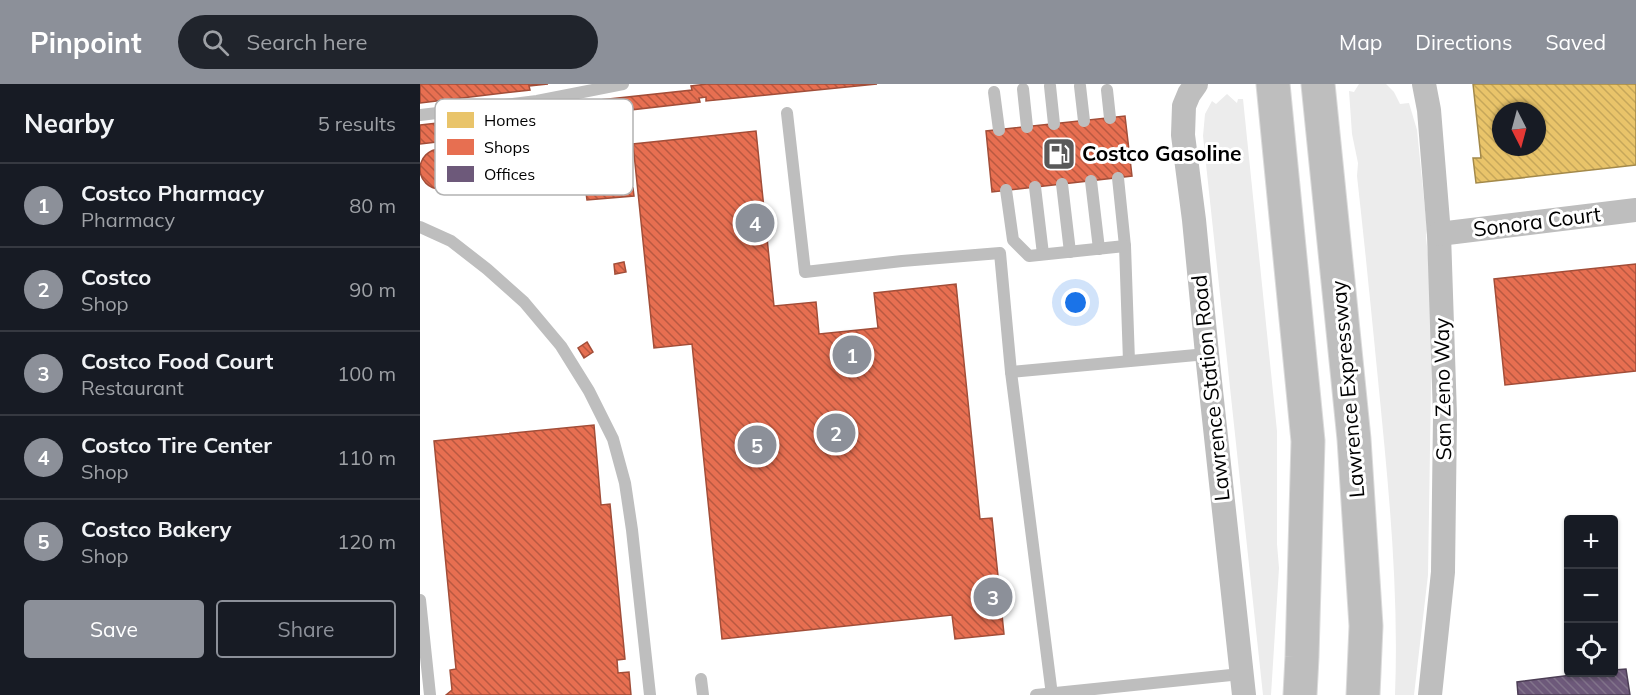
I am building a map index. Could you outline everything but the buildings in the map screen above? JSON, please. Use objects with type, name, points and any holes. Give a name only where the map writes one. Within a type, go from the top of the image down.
[{"type":"highway","name":"Lawrence Expressway","points":[[1319,91],[1354,439],[1366,626],[1363,695]]},
{"type":"highway","points":[[1274,92],[1308,441],[1300,695]]},
{"type":"street","name":"Lawrence Station Road","points":[[1195,84],[1184,106],[1183,135],[1194,220],[1242,684]]},
{"type":"street","name":"San Zeno Way","points":[[1424,84],[1429,110],[1438,234],[1445,416],[1443,572],[1430,695]]},
{"type":"street","name":"Sonora Court","points":[[1438,234],[1636,210]]},
{"type":"lane","points":[[547,99],[623,84]]},
{"type":"lane","points":[[1050,86],[1054,124]]},
{"type":"lane","points":[[1080,87],[1084,121]]},
{"type":"lane","points":[[1023,89],[1028,127]]},
{"type":"lane","points":[[1107,90],[1110,118]]},
{"type":"lane","points":[[994,92],[999,130]]},
{"type":"lane","points":[[420,115],[435,113]]},
{"type":"lane","points":[[787,113],[805,272],[1000,253],[1011,372],[1052,694]]},
{"type":"lane","points":[[1118,178],[1125,246],[1129,361]]},
{"type":"lane","points":[[1091,181],[1099,249]]},
{"type":"lane","points":[[1062,184],[1070,252]]},
{"type":"lane","points":[[1035,187],[1043,255]]},
{"type":"lane","points":[[1006,190],[1013,240],[1029,256],[1125,246]]},
{"type":"lane","points":[[420,227],[451,241],[524,302],[561,346],[589,391],[613,439],[625,483],[632,530],[650,695]]},
{"type":"lane","points":[[1011,372],[1207,354]]},
{"type":"lane","points":[[420,600],[430,695]]},
{"type":"lane","points":[[701,680],[703,695]]},
{"type":"lane","points":[[1036,695],[1242,684]]},
{"type":"shaded area","points":[[1359,84],[1386,84],[1394,92],[1400,104],[1409,103],[1417,130],[1427,229],[1432,322],[1428,575],[1414,695],[1395,695],[1396,619],[1390,504],[1357,176],[1358,163],[1352,134],[1349,91],[1354,92]]},
{"type":"shaded area","points":[[1227,94],[1237,103],[1238,99],[1243,99],[1277,431],[1279,568],[1271,695],[1263,695],[1203,136],[1205,114],[1212,101],[1216,104]]},
{"type":"place","name":"Costco Gasoline","points":[[1059,154]]},
{"type":"place","name":"Costco Tire Center","points":[[755,223]]},
{"type":"place","name":"Costco Pharmacy","points":[[852,355]]},
{"type":"place","name":"Costco","points":[[836,433]]},
{"type":"place","name":"Costco Bakery","points":[[757,445]]},
{"type":"place","name":"Costco Food Court","points":[[993,597]]}]
